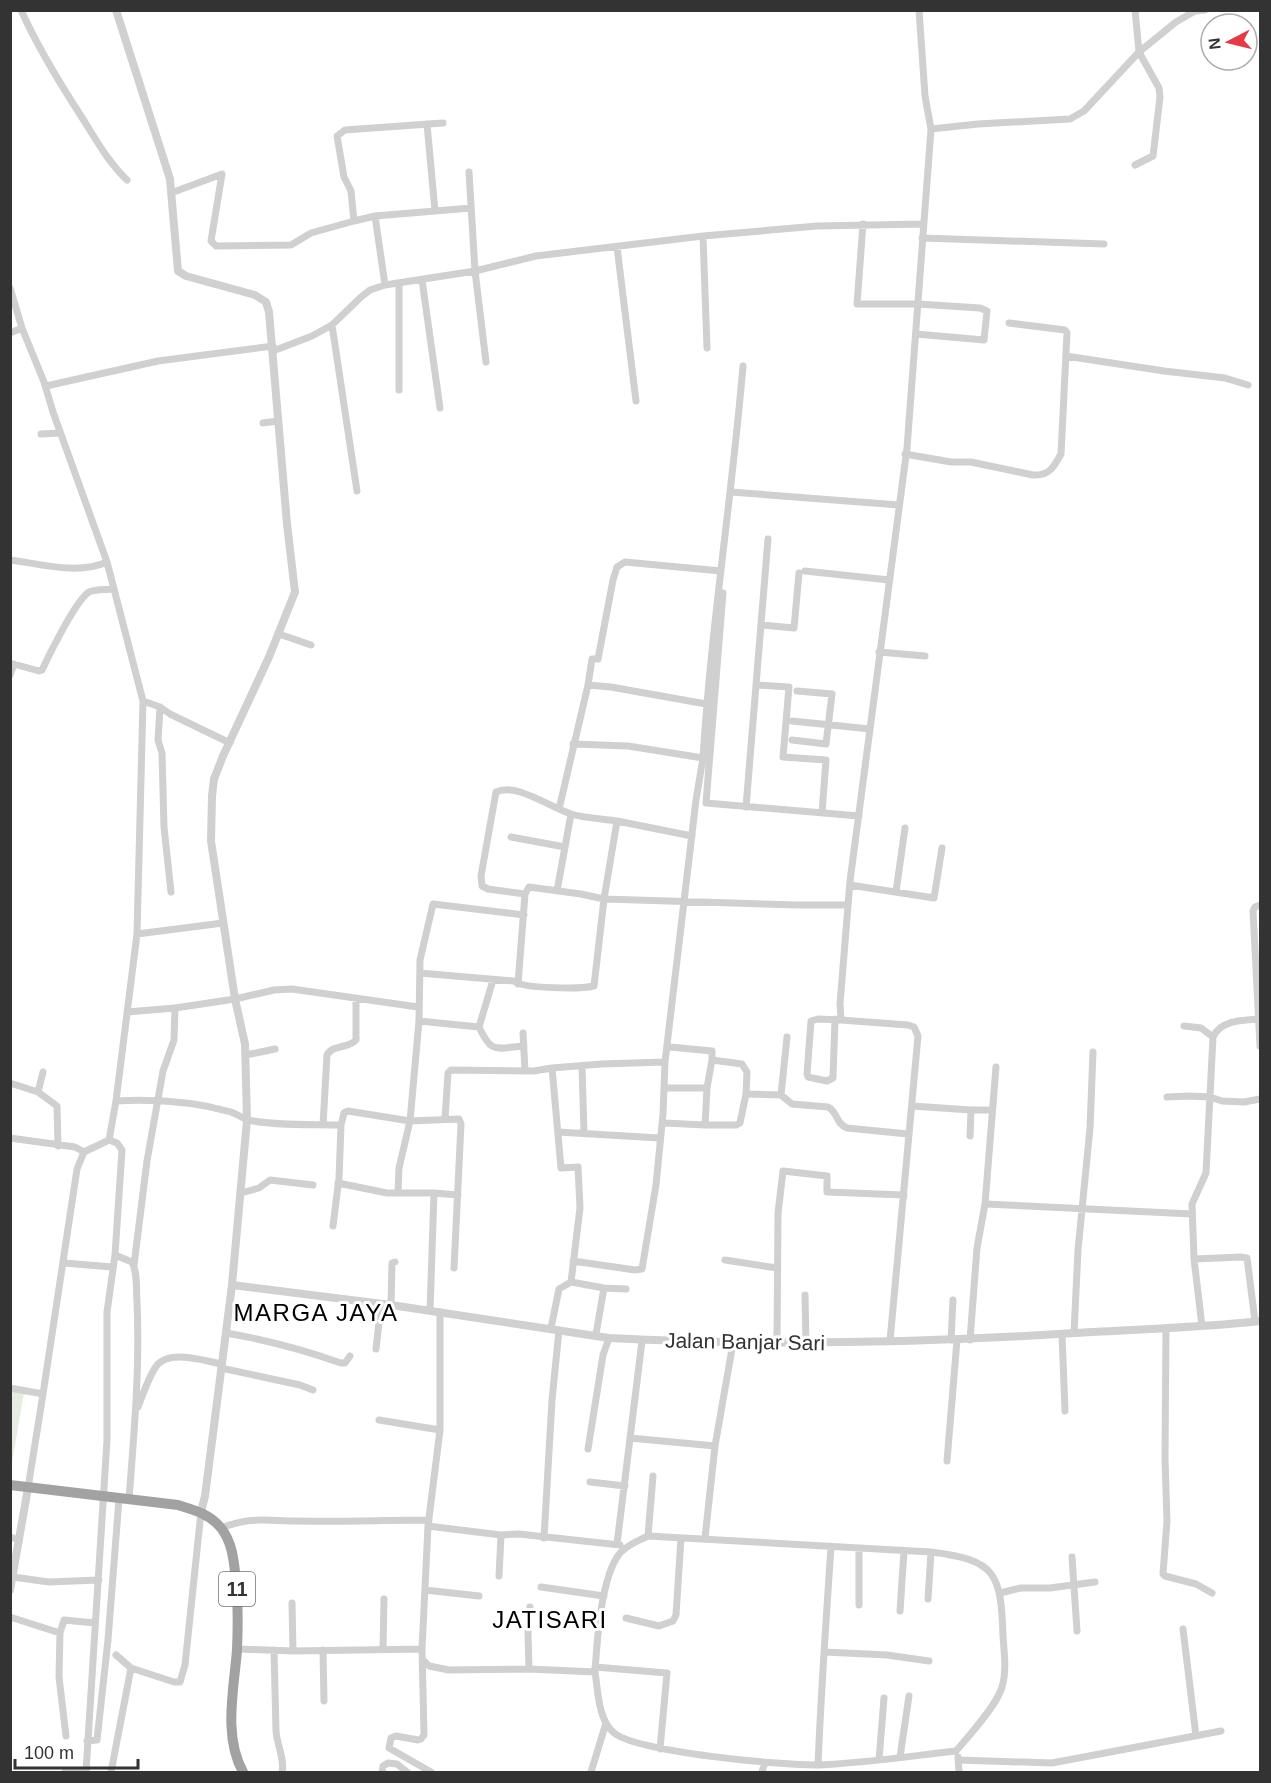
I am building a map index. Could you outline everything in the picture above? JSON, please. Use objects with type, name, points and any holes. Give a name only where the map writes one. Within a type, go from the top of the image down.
[{"type":"highway","name":"11","points":[[10,1485],[114,1498],[160,1501],[201,1512],[221,1528],[228,1540],[234,1560],[237,1649],[232,1700],[233,1733],[238,1763],[243,1773]]},
{"type":"street","points":[[21,10],[32,36],[104,153],[127,180]]},
{"type":"street","points":[[116,10],[170,179],[178,271],[186,276],[255,295],[266,302],[272,322],[278,421],[295,592],[279,634],[214,779],[210,822],[211,841],[245,1044],[247,1120],[232,1285],[201,1512],[183,1677],[180,1682],[174,1682],[131,1668],[116,1655]]},
{"type":"street","points":[[890,1341],[918,1044],[917,1032],[908,1025],[838,1020],[818,1018],[810,1023],[807,1074],[808,1077],[827,1081],[833,1078],[838,1020],[840,1004],[849,885],[905,454],[931,129],[919,10]]},
{"type":"street","points":[[1135,10],[1139,52],[1159,88],[1160,105],[1153,156],[1135,165]]},
{"type":"street","points":[[931,129],[1070,119],[1084,111],[1139,52],[1176,22],[1194,11],[1205,10]]},
{"type":"street","points":[[354,220],[351,191],[344,177],[337,136],[339,132],[443,123]]},
{"type":"street","points":[[427,124],[435,211]]},
{"type":"street","points":[[469,172],[475,271],[486,362]]},
{"type":"street","points":[[171,193],[222,174],[211,241],[216,246],[291,245],[311,232],[354,220],[375,216],[471,208]]},
{"type":"street","points":[[375,216],[385,285]]},
{"type":"street","points":[[46,386],[158,361],[233,350],[273,348],[312,336],[332,325],[370,290],[385,285],[475,271],[536,256],[703,236],[864,224],[923,224]]},
{"type":"street","points":[[864,224],[858,304],[918,304],[986,310],[984,340],[916,334]]},
{"type":"street","points":[[703,236],[707,348]]},
{"type":"street","points":[[921,238],[1104,244]]},
{"type":"street","points":[[617,247],[636,401]]},
{"type":"street","points":[[422,280],[440,408]]},
{"type":"street","points":[[399,284],[399,390]]},
{"type":"street","points":[[10,288],[22,328],[46,386],[60,433],[107,562],[142,701],[137,934],[109,1140]]},
{"type":"street","points":[[905,454],[951,462],[971,462],[1042,475],[1054,468],[1061,454],[1066,333],[1065,330],[1009,323]]},
{"type":"street","points":[[332,325],[357,491]]},
{"type":"street","points":[[10,333],[22,328]]},
{"type":"street","points":[[1066,356],[1225,378],[1248,386]]},
{"type":"street","points":[[573,1261],[642,1269],[656,1185],[663,1114],[665,1062],[703,758],[706,704],[743,366]]},
{"type":"street","points":[[263,423],[278,421]]},
{"type":"street","points":[[41,434],[60,433]]},
{"type":"street","points":[[731,492],[899,505]]},
{"type":"street","points":[[746,807],[768,539]]},
{"type":"street","points":[[10,560],[71,568],[98,566],[107,562]]},
{"type":"street","points":[[559,809],[592,659],[598,659],[613,580],[618,567],[625,562],[721,571]]},
{"type":"street","points":[[761,626],[794,628],[802,572],[889,580]]},
{"type":"street","points":[[10,675],[12,663],[42,670],[58,636],[88,593],[113,590]]},
{"type":"street","points":[[723,593],[706,803],[859,816]]},
{"type":"street","points":[[279,634],[311,645]]},
{"type":"street","points":[[879,652],[925,656]]},
{"type":"street","points":[[588,685],[706,704]]},
{"type":"street","points":[[756,685],[789,687],[783,757],[826,760],[822,813]]},
{"type":"street","points":[[792,740],[826,744],[828,725],[831,694],[797,691]]},
{"type":"street","points":[[142,701],[160,707],[230,742]]},
{"type":"street","points":[[160,707],[158,740],[162,753],[164,827],[171,892]]},
{"type":"street","points":[[792,721],[870,729]]},
{"type":"street","points":[[573,744],[628,746],[703,758]]},
{"type":"street","points":[[525,894],[488,889],[482,886],[481,876],[496,792],[501,789],[529,795],[571,814],[692,836]]},
{"type":"street","points":[[557,891],[571,814]]},
{"type":"street","points":[[420,973],[513,981],[539,987],[594,986],[604,899],[617,821]]},
{"type":"street","points":[[896,892],[905,828]]},
{"type":"street","points":[[511,837],[565,846]]},
{"type":"street","points":[[849,885],[934,898],[942,848]]},
{"type":"street","points":[[518,984],[525,894],[529,887],[604,899],[848,905]]},
{"type":"street","points":[[398,1193],[399,1168],[410,1121],[424,935],[433,904],[524,915]]},
{"type":"street","points":[[1260,905],[1253,911],[1260,1046]]},
{"type":"street","points":[[137,934],[223,923]]},
{"type":"street","points":[[493,980],[479,1027],[487,1044],[492,1048],[524,1046]]},
{"type":"street","points":[[127,1012],[175,1008],[236,999],[274,990],[292,989],[418,1007]]},
{"type":"street","points":[[323,1125],[327,1055],[333,1048],[349,1045],[356,1040],[356,998]]},
{"type":"street","points":[[136,1409],[138,1318],[134,1265],[147,1161],[163,1071],[174,1040],[175,1008]]},
{"type":"street","points":[[1202,1326],[1194,1258],[1192,1204],[1206,1173],[1213,1037],[1217,1029],[1229,1023],[1260,1019]]},
{"type":"street","points":[[419,1021],[479,1027]]},
{"type":"street","points":[[1184,1026],[1201,1028],[1213,1037]]},
{"type":"street","points":[[523,1033],[525,1071]]},
{"type":"street","points":[[781,1095],[787,1037]]},
{"type":"street","points":[[670,1047],[712,1051],[705,1125]]},
{"type":"street","points":[[246,1056],[275,1049]]},
{"type":"street","points":[[1074,1333],[1090,1128],[1093,1052]]},
{"type":"street","points":[[665,1123],[736,1125],[740,1123],[748,1074],[745,1066],[712,1060]]},
{"type":"street","points":[[445,1119],[448,1073],[451,1070],[525,1071],[665,1062]]},
{"type":"street","points":[[582,1066],[584,1134]]},
{"type":"street","points":[[970,1340],[977,1248],[985,1204],[996,1067]]},
{"type":"street","points":[[552,1068],[561,1168],[578,1167],[580,1208],[570,1282]]},
{"type":"street","points":[[38,1092],[43,1072]]},
{"type":"street","points":[[10,1083],[38,1092],[53,1101],[58,1108],[58,1146]]},
{"type":"street","points":[[668,1088],[707,1088]]},
{"type":"street","points":[[746,1094],[781,1095],[792,1104],[828,1107],[833,1110],[841,1125],[847,1128],[908,1134]]},
{"type":"street","points":[[1167,1097],[1210,1097],[1222,1101],[1260,1099]]},
{"type":"street","points":[[116,1101],[159,1101],[234,1113],[247,1120],[341,1125]]},
{"type":"street","points":[[912,1106],[992,1110]]},
{"type":"street","points":[[970,1136],[971,1110]]},
{"type":"street","points":[[333,1226],[341,1125],[344,1113],[348,1111],[410,1121],[459,1119],[461,1124],[454,1268]]},
{"type":"street","points":[[558,1132],[659,1138]]},
{"type":"street","points":[[10,1138],[75,1147],[84,1152]]},
{"type":"street","points":[[10,1590],[15,1538],[28,1488],[77,1169],[84,1152],[109,1140]]},
{"type":"street","points":[[65,1773],[86,1772],[107,1440],[107,1312],[115,1255],[122,1150],[119,1145],[109,1140]]},
{"type":"street","points":[[777,1341],[778,1213],[783,1171],[827,1176],[827,1192],[904,1195]]},
{"type":"street","points":[[241,1193],[258,1188],[270,1180],[313,1185]]},
{"type":"street","points":[[338,1184],[398,1193],[458,1195]]},
{"type":"street","points":[[431,1773],[389,1746],[391,1738],[396,1736],[418,1740],[424,1735],[422,1649],[425,1590],[429,1523],[441,1430],[435,1311],[434,1193]]},
{"type":"street","points":[[985,1204],[1192,1214]]},
{"type":"street","points":[[115,1255],[134,1265]]},
{"type":"street","points":[[1194,1258],[1247,1258],[1258,1321]]},
{"type":"street","points":[[724,1260],[777,1268]]},
{"type":"street","points":[[391,1305],[392,1263],[395,1262]]},
{"type":"street","points":[[64,1263],[112,1267]]},
{"type":"street","points":[[544,1538],[559,1289],[570,1282],[626,1289]]},
{"type":"street","name":"Jalan Banjar Sari","points":[[232,1285],[642,1341],[806,1343],[970,1340],[1258,1321]]},
{"type":"street","points":[[596,1334],[604,1288]]},
{"type":"street","points":[[806,1295],[806,1343]]},
{"type":"street","points":[[947,1461],[954,1340],[953,1300]]},
{"type":"street","points":[[376,1349],[381,1304]]},
{"type":"street","points":[[1166,1328],[1167,1521],[1164,1574],[1196,1584],[1212,1593]]},
{"type":"street","points":[[226,1333],[267,1339],[341,1363],[345,1363],[350,1356]]},
{"type":"street","points":[[1062,1334],[1065,1411]]},
{"type":"street","points":[[588,1449],[603,1355],[609,1338]]},
{"type":"street","points":[[617,1544],[642,1341]]},
{"type":"street","points":[[705,1538],[715,1446],[733,1343]]},
{"type":"street","points":[[87,1741],[97,1740],[108,1640],[114,1498],[136,1409],[155,1367],[165,1359],[184,1358],[300,1385],[312,1390]]},
{"type":"street","points":[[10,1389],[43,1394]]},
{"type":"street","points":[[379,1420],[441,1430]]},
{"type":"street","points":[[630,1438],[715,1446]]},
{"type":"street","points":[[648,1536],[653,1476]]},
{"type":"street","points":[[590,1482],[625,1486]]},
{"type":"street","points":[[221,1528],[239,1521],[258,1518],[297,1521],[429,1523],[501,1535],[519,1534],[617,1544],[625,1548]]},
{"type":"street","points":[[499,1576],[501,1535]]},
{"type":"street","points":[[648,1536],[705,1538],[931,1552],[961,1556],[979,1562],[993,1576],[1000,1593],[1004,1656],[1002,1688],[976,1729],[956,1750],[879,1760],[818,1765],[765,1762],[660,1749],[618,1736],[606,1723],[601,1709],[595,1669],[604,1596],[615,1561],[625,1548],[648,1536]]},
{"type":"street","points":[[626,1618],[659,1626],[673,1621],[676,1615],[681,1538]]},
{"type":"street","points":[[818,1765],[831,1547]]},
{"type":"street","points":[[859,1549],[859,1605]]},
{"type":"street","points":[[900,1611],[904,1551]]},
{"type":"street","points":[[928,1599],[931,1552]]},
{"type":"street","points":[[1072,1557],[1076,1584],[1077,1630]]},
{"type":"street","points":[[13,1576],[48,1582],[99,1580]]},
{"type":"street","points":[[1000,1593],[1021,1588],[1050,1588],[1095,1582]]},
{"type":"street","points":[[541,1587],[604,1596]]},
{"type":"street","points":[[425,1590],[479,1596]]},
{"type":"street","points":[[383,1648],[384,1599]]},
{"type":"street","points":[[292,1603],[293,1651]]},
{"type":"street","points":[[529,1669],[530,1607]]},
{"type":"street","points":[[10,1617],[60,1633]]},
{"type":"street","points":[[66,1736],[59,1677],[60,1633],[64,1620],[95,1623]]},
{"type":"street","points":[[1183,1629],[1196,1736]]},
{"type":"street","points":[[237,1649],[293,1651],[422,1649]]},
{"type":"street","points":[[274,1650],[276,1731],[283,1765],[282,1773]]},
{"type":"street","points":[[323,1650],[324,1701]]},
{"type":"street","points":[[824,1652],[886,1655],[929,1661]]},
{"type":"street","points":[[423,1661],[429,1666],[449,1670],[595,1669],[667,1673],[660,1749]]},
{"type":"street","points":[[111,1773],[131,1668]]},
{"type":"street","points":[[900,1757],[909,1696]]},
{"type":"street","points":[[879,1760],[884,1698]]},
{"type":"street","points":[[591,1773],[606,1723]]},
{"type":"street","points":[[958,1760],[1052,1763],[1221,1731]]},
{"type":"street","points":[[956,1750],[959,1773]]},
{"type":"street","points":[[762,1773],[765,1762]]},
{"type":"street","points":[[382,1773],[383,1766],[388,1763],[397,1764],[407,1773]]},
{"type":"street","points":[[1052,1763],[1053,1773]]},
{"type":"shaded area","points":[[10,1390],[24,1393],[12,1462],[10,1462]]},
{"type":"district","name":"MARGA JAYA","points":[[316,1313]]},
{"type":"district","name":"JATISARI","points":[[550,1620]]}]
